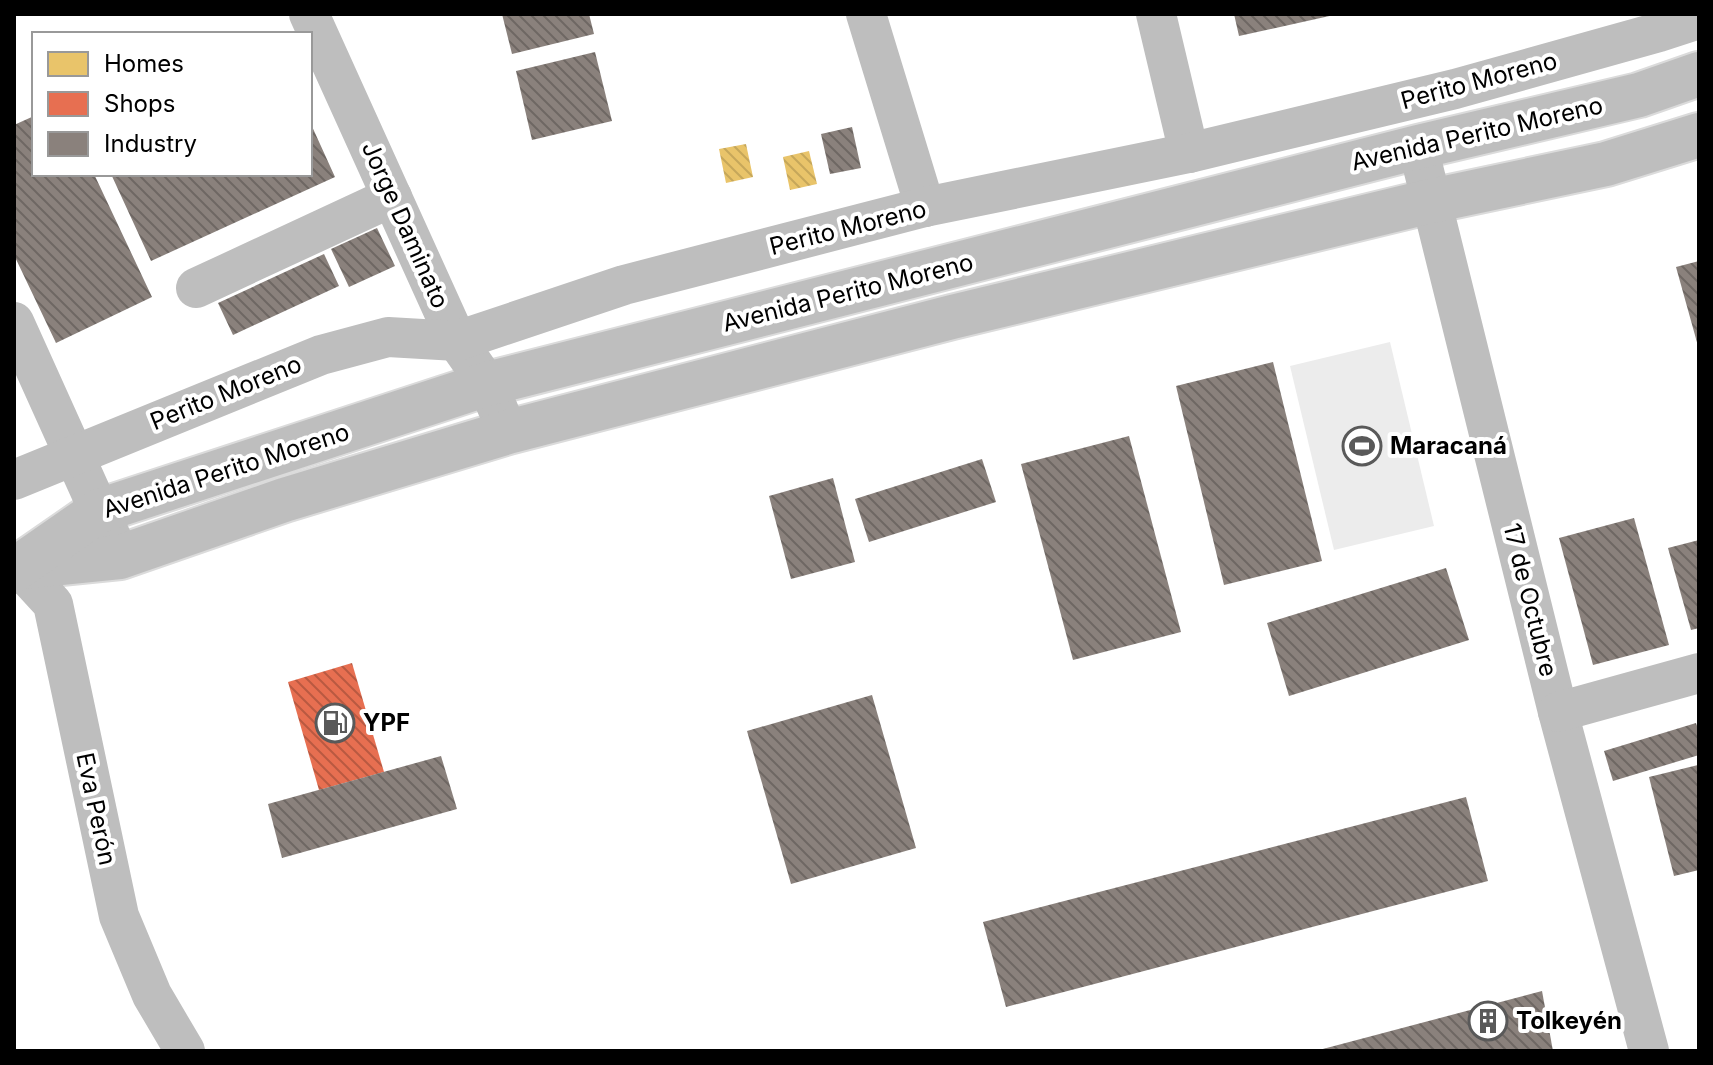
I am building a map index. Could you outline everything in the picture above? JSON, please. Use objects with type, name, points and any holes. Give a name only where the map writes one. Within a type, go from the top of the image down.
[{"type":"main road","name":"Avenida Perito Moreno","points":[[16,568],[99,511],[487,384],[1418,147],[1639,95],[1699,74]]},
{"type":"main road","name":"Avenida Perito Moreno","points":[[16,568],[120,557],[284,500],[508,432],[952,317],[1431,201],[1606,164],[1699,135]]},
{"type":"street","name":"Jorge Daminato","points":[[309,14],[457,341],[487,384],[508,432]]},
{"type":"street","points":[[866,14],[925,207]]},
{"type":"street","points":[[1156,14],[1189,153]]},
{"type":"street","name":"Perito Moreno","points":[[14,480],[321,355],[388,337],[457,341],[624,285],[925,207],[1189,153],[1455,89],[1699,19]]},
{"type":"street","name":"17 de Octubre","points":[[1418,147],[1558,712],[1649,1051]]},
{"type":"street","points":[[196,288],[392,197]]},
{"type":"street","points":[[14,322],[120,557]]},
{"type":"street","name":"Eva Perón","points":[[16,568],[53,604],[119,916],[152,995],[185,1051]]},
{"type":"street","points":[[1558,712],[1699,673]]},
{"type":"shaded area","name":"Maracaná","points":[[1390,342],[1434,526],[1334,550],[1290,366]]},
{"type":"building: Homes","points":[[746,144],[753,177],[726,183],[719,149]]},
{"type":"building: Homes","points":[[809,151],[817,184],[790,190],[783,157]]},
{"type":"building: Shops","points":[[352,663],[384,772],[319,790],[288,682]]},
{"type":"building: Industry","points":[[502,14],[589,14],[594,34],[512,54]]},
{"type":"building: Industry","points":[[1234,14],[1333,14],[1334,15],[1239,36]]},
{"type":"building: Industry","points":[[595,52],[612,121],[532,140],[516,71]]},
{"type":"building: Industry","points":[[32,117],[32,176],[95,176],[152,297],[56,343],[14,255],[14,125]]},
{"type":"building: Industry","points":[[312,126],[335,177],[151,261],[112,176],[312,176]]},
{"type":"building: Industry","points":[[852,127],[861,168],[830,174],[821,134]]},
{"type":"building: Industry","points":[[377,228],[395,266],[349,287],[331,249]]},
{"type":"building: Industry","points":[[324,254],[339,286],[233,335],[218,303]]},
{"type":"building: Industry","points":[[1699,261],[1699,346],[1698,346],[1676,267]]},
{"type":"building: Industry","points":[[1273,362],[1322,561],[1224,585],[1176,386]]},
{"type":"building: Industry","points":[[1129,436],[1181,632],[1073,660],[1021,464]]},
{"type":"building: Industry","points":[[982,459],[996,502],[869,542],[855,499]]},
{"type":"building: Industry","points":[[833,478],[855,562],[791,579],[769,496]]},
{"type":"building: Industry","points":[[1634,518],[1669,645],[1593,665],[1559,538]]},
{"type":"building: Industry","points":[[1699,540],[1699,628],[1691,630],[1668,548]]},
{"type":"building: Industry","points":[[1446,568],[1469,640],[1289,696],[1267,623]]},
{"type":"building: Industry","points":[[872,695],[916,848],[791,884],[747,731]]},
{"type":"building: Industry","points":[[1696,723],[1699,755],[1613,781],[1604,751]]},
{"type":"building: Industry","points":[[441,756],[457,809],[282,858],[268,804]]},
{"type":"building: Industry","points":[[1698,765],[1699,870],[1674,876],[1649,777]]},
{"type":"building: Industry","points":[[1466,797],[1488,881],[1006,1007],[983,922]]},
{"type":"building: Industry","name":"Tolkeyén","points":[[1542,991],[1553,1051],[1319,1050]]},
{"type":"place","name":"Maracaná","points":[[1362,446]]},
{"type":"place","name":"YPF","points":[[335,723]]},
{"type":"place","name":"Tolkeyén","points":[[1488,1021]]}]
